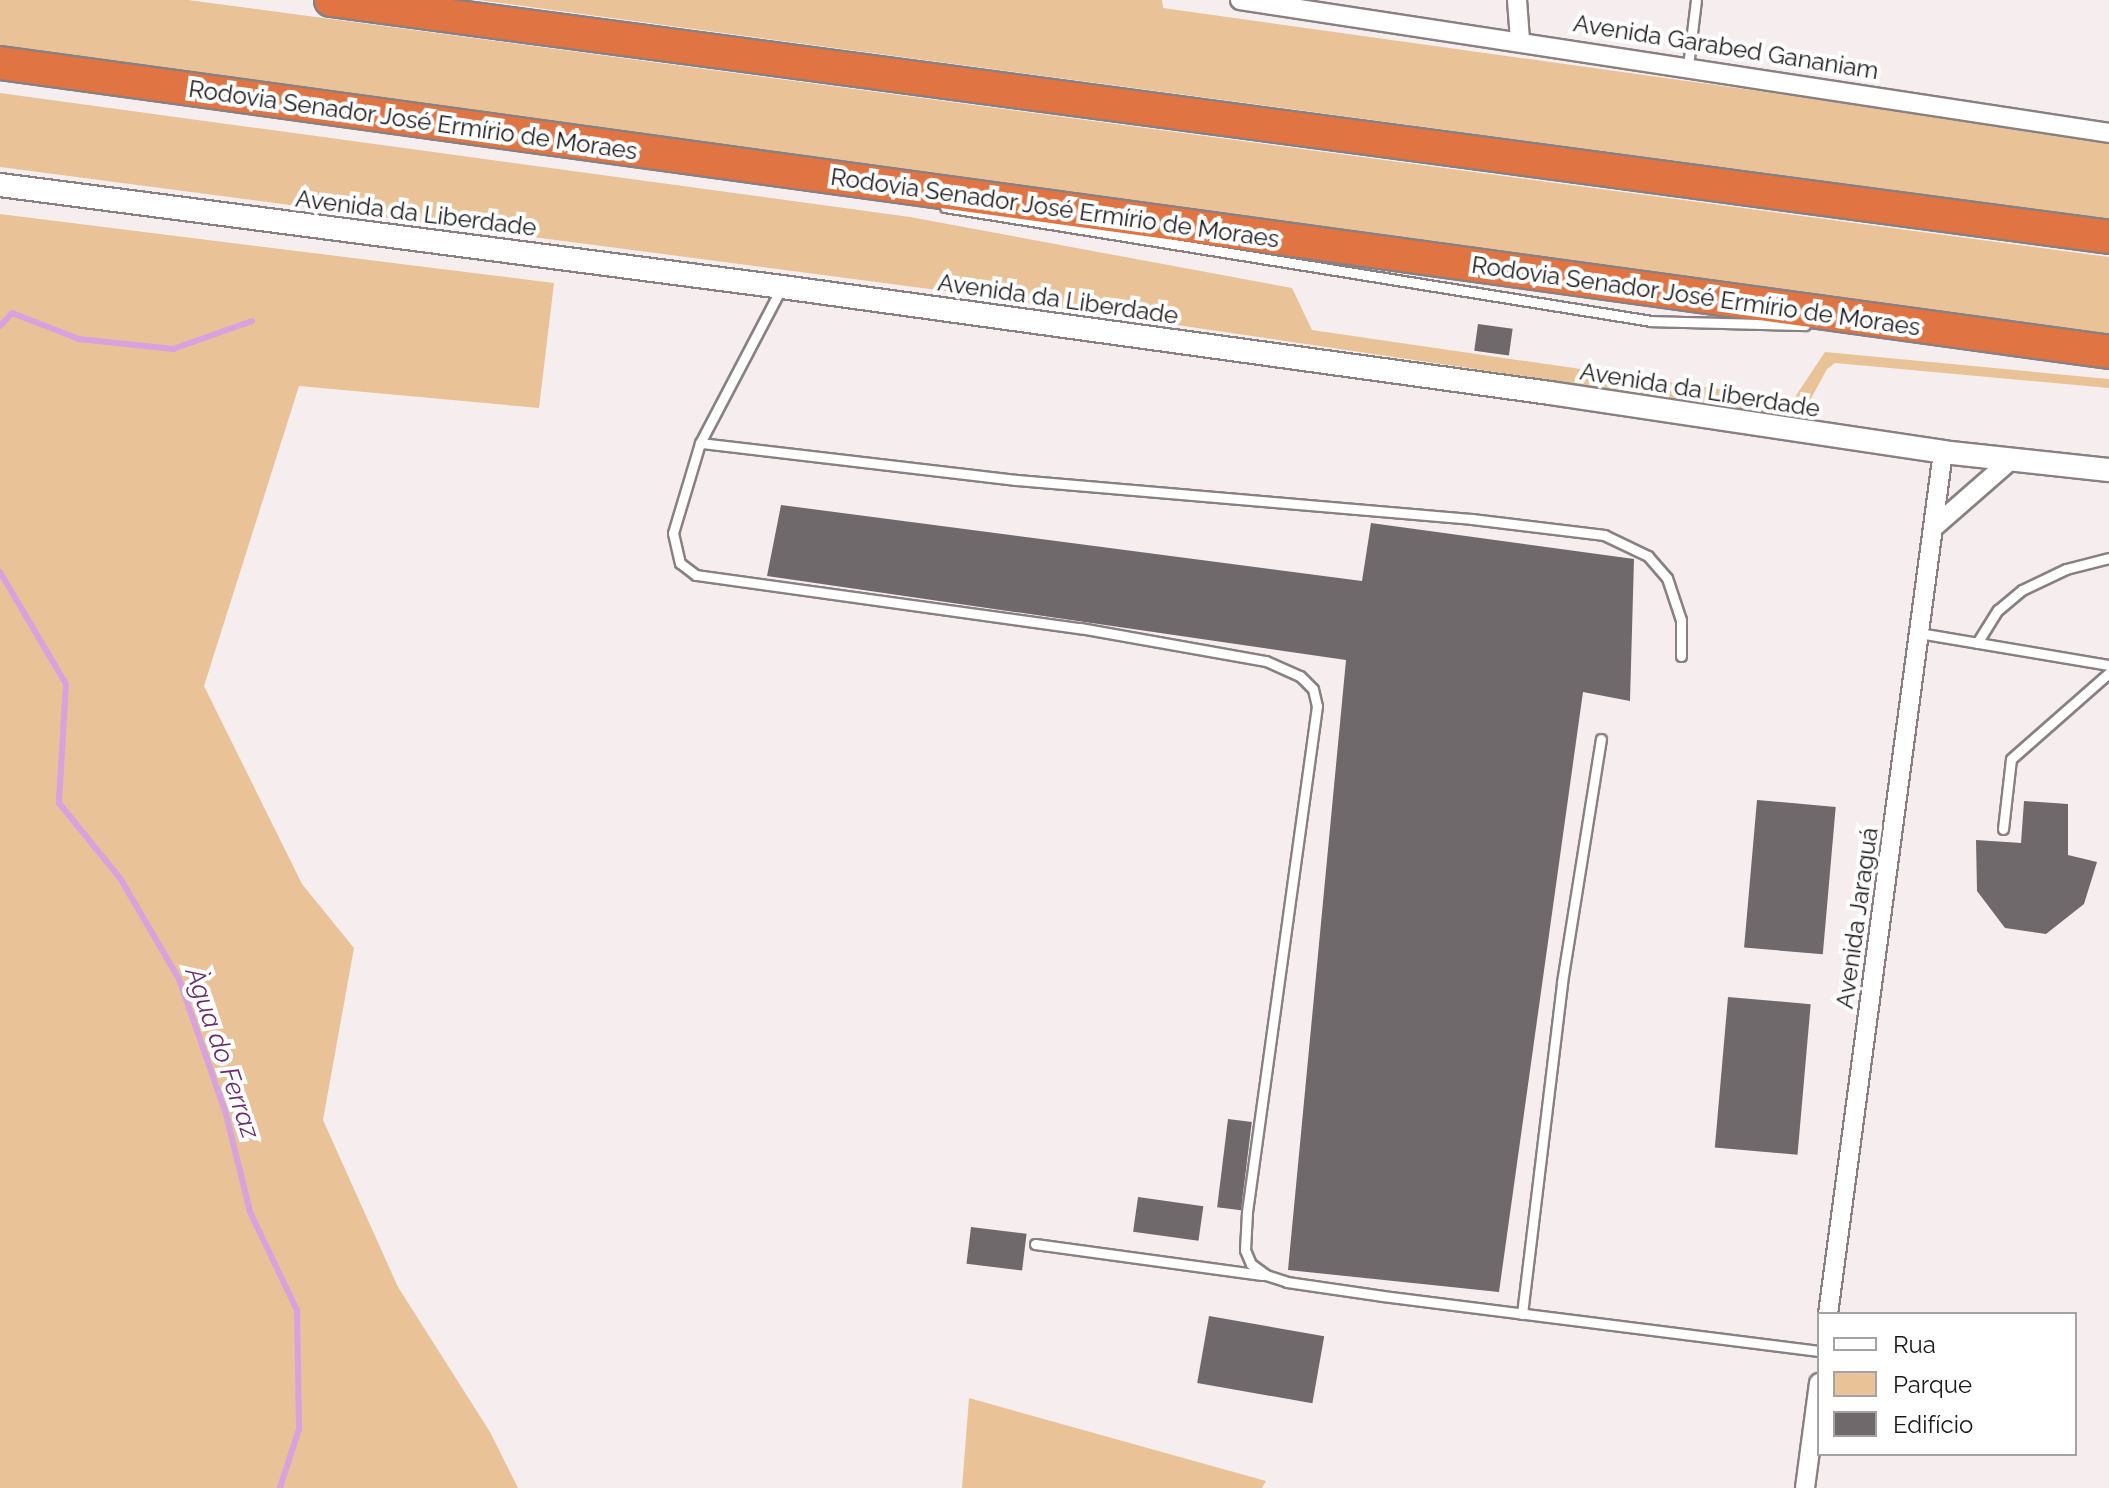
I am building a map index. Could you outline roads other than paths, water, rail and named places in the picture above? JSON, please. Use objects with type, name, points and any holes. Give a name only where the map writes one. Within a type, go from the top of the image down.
[{"type":"highway","points":[[331,0],[2109,237]]},
{"type":"highway","name":"Rodovia Senador José Ermírio de Moraes","points":[[0,63],[2109,352]]},
{"type":"street","name":"Avenida Garabed Gananiam","points":[[1240,0],[1520,40],[2109,133]]},
{"type":"street","points":[[1517,0],[1520,40]]},
{"type":"street","name":"Avenida da Liberdade","points":[[0,185],[782,287],[1550,393],[1943,452],[2109,470]]},
{"type":"street","name":"Avenida Jaraguá","points":[[1828,1312],[1943,452]]},
{"type":"street","points":[[1933,528],[2012,459]]},
{"type":"street","points":[[1805,1488],[1817,1398]]},
{"type":"lane","points":[[1688,66],[1696,0]]},
{"type":"lane","points":[[865,182],[960,212],[1436,289],[1651,321],[1821,326]]},
{"type":"lane","points":[[782,287],[700,443],[673,533],[680,563],[696,575],[1080,628],[1266,661],[1300,676],[1313,689],[1317,706],[1247,1212],[1245,1250],[1251,1264],[1266,1275]]},
{"type":"lane","points":[[1835,326],[1937,328]]},
{"type":"lane","points":[[700,443],[1016,480],[1427,515],[1604,535],[1648,556],[1667,578],[1681,620],[1681,656]]},
{"type":"lane","points":[[1977,643],[1998,610],[2022,590],[2066,569],[2109,558]]},
{"type":"lane","points":[[1919,633],[2109,665]]},
{"type":"lane","points":[[2003,829],[2011,759],[2109,673]]},
{"type":"lane","points":[[1522,1314],[1562,982],[1601,739]]},
{"type":"lane","points":[[1035,1244],[1266,1275],[1287,1282],[1817,1351]]},
{"type":"waterway","name":"Àgua do Ferraz","points":[[0,326],[12,313],[79,339],[173,349],[252,321]]},
{"type":"waterway","name":"Àgua do Ferraz","points":[[0,572],[66,684],[59,803],[120,878],[179,979],[226,1114],[250,1212],[297,1310],[299,1429],[280,1488]]}]
